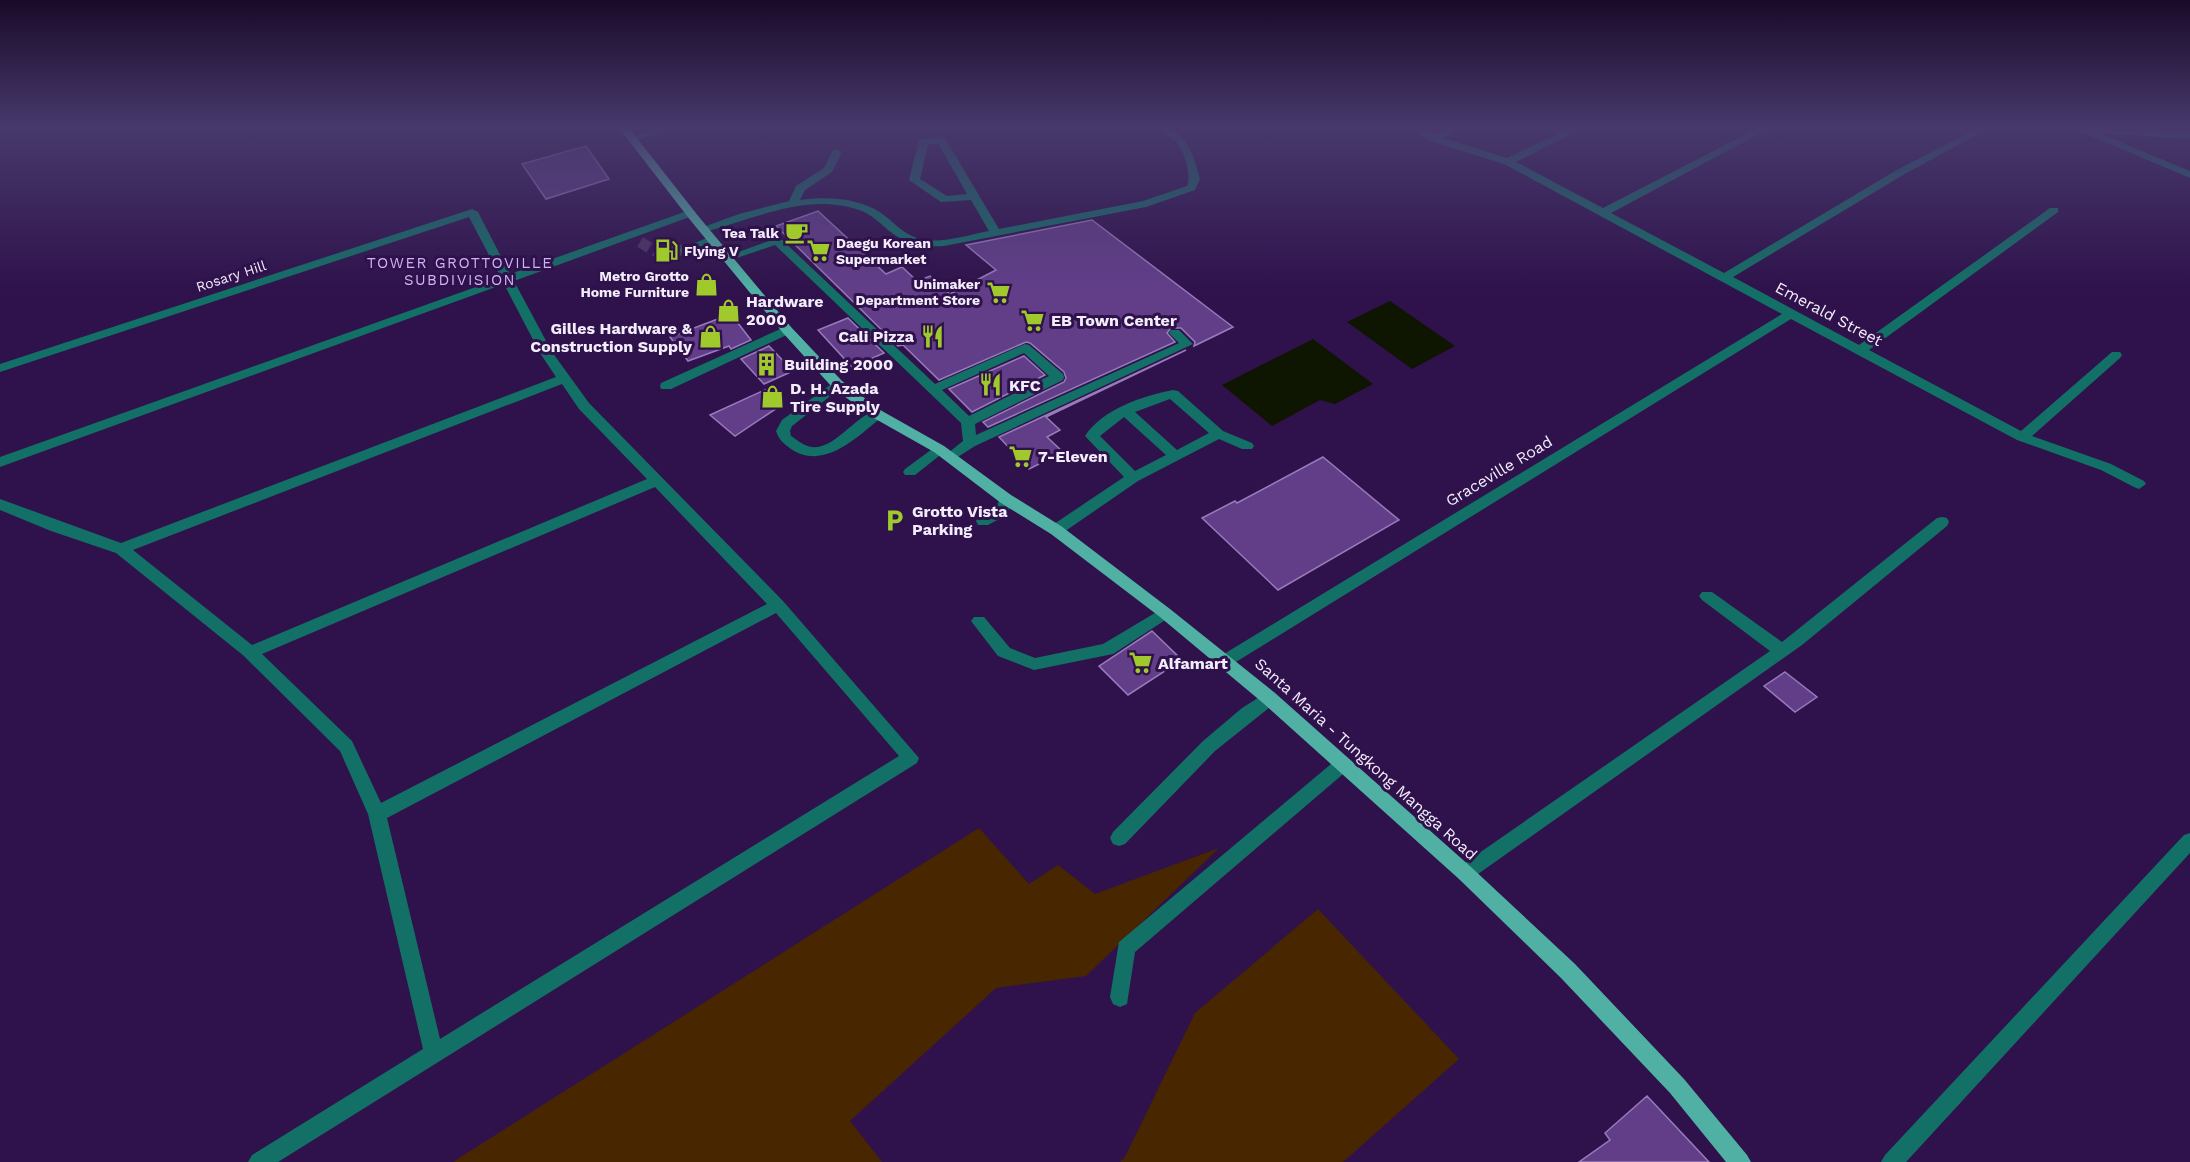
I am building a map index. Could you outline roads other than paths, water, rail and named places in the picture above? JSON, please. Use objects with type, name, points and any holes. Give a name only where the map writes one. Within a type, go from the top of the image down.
[{"type":"main road","name":"Santa Maria - Tungkong Mangga Road","points":[[666,182],[787,330],[837,384],[877,414],[944,453],[1006,499],[1056,530],[1165,613],[1269,698],[1465,873],[1568,970],[1677,1086],[1740,1162]]},
{"type":"street","points":[[793,204],[800,188],[809,182]]},
{"type":"street","points":[[917,182],[945,200],[975,196]]},
{"type":"street","points":[[967,182],[996,234]]},
{"type":"street","points":[[683,250],[708,234],[793,204],[833,202],[866,209],[910,240],[944,243],[1146,204],[1191,188],[1194,182]]},
{"type":"street","name":"Emerald Street","points":[[1547,182],[2022,437],[2106,467],[2139,484]]},
{"type":"street","points":[[1604,212],[1661,182]]},
{"type":"street","points":[[1725,277],[1882,182]]},
{"type":"street","points":[[1860,350],[2054,210]]},
{"type":"street","name":"Rosary Hill","points":[[0,368],[472,212],[508,279]]},
{"type":"street","points":[[0,462],[508,279],[637,238],[691,213]]},
{"type":"street","points":[[728,258],[777,241],[968,422],[970,443]]},
{"type":"street","points":[[259,1162],[911,758],[778,605],[584,406],[546,353],[508,279]]},
{"type":"street","name":"Graceville Road","points":[[1225,661],[1792,313]]},
{"type":"street","points":[[666,386],[787,330]]},
{"type":"street","points":[[910,472],[944,453],[1186,344],[1175,333]]},
{"type":"street","points":[[932,390],[1025,348],[1058,377],[968,422]]},
{"type":"street","points":[[2022,437],[2116,355]]},
{"type":"street","points":[[121,549],[563,378]]},
{"type":"street","points":[[837,384],[787,423],[783,431],[784,438],[806,452],[816,453],[827,450],[877,414]]},
{"type":"street","points":[[1133,478],[1092,436],[1097,428],[1126,411],[1159,396],[1173,394],[1218,434],[1247,446]]},
{"type":"street","points":[[1126,411],[1175,456]]},
{"type":"street","points":[[1056,530],[1133,478],[1218,434]]},
{"type":"street","points":[[250,652],[656,482]]},
{"type":"street","points":[[983,521],[1002,511],[1006,499]]},
{"type":"street","points":[[0,504],[56,527],[121,549],[250,652],[346,746],[377,814],[434,1055]]},
{"type":"street","points":[[1465,873],[1805,634],[1942,522]]},
{"type":"street","points":[[1707,596],[1781,650]]},
{"type":"street","points":[[377,814],[778,605]]},
{"type":"street","points":[[978,621],[1004,652],[1034,664],[1107,650],[1165,613]]},
{"type":"street","points":[[1119,838],[1171,783],[1245,714],[1269,698]]},
{"type":"street","points":[[1120,997],[1126,948],[1343,764]]},
{"type":"street","points":[[1892,1162],[2190,841]]},
{"type":"tunnel","points":[[640,242],[655,251],[683,250]]},
{"type":"place","name":"Tea Talk","points":[[797,233]]},
{"type":"place","name":"Flying V","points":[[666,251]]},
{"type":"place","name":"Daegu Korean Supermarket","points":[[818,251]]},
{"type":"place","name":"Metro Grotto Home Furniture","points":[[707,284]]},
{"type":"place","name":"Unimaker Department Store","points":[[998,292]]},
{"type":"place","name":"Hardware 2000","points":[[728,310]]},
{"type":"place","name":"EB Town Center","points":[[1033,320]]},
{"type":"place","name":"Cali Pizza","points":[[932,336]]},
{"type":"place","name":"Gilles Hardware & Construction Supply","points":[[710,337]]},
{"type":"place","name":"Building 2000","points":[[766,364]]},
{"type":"place","name":"KFC","points":[[991,385]]},
{"type":"place","name":"D. H. Azada Tire Supply","points":[[772,397]]},
{"type":"place","name":"7-Eleven","points":[[1020,456]]},
{"type":"place","name":"Grotto Vista Parking","points":[[894,520]]},
{"type":"place","name":"Alfamart","points":[[1140,663]]},
{"type":"district","name":"TOWER GROTTOVILLE SUBDIVISION","points":[[460,272]]}]
